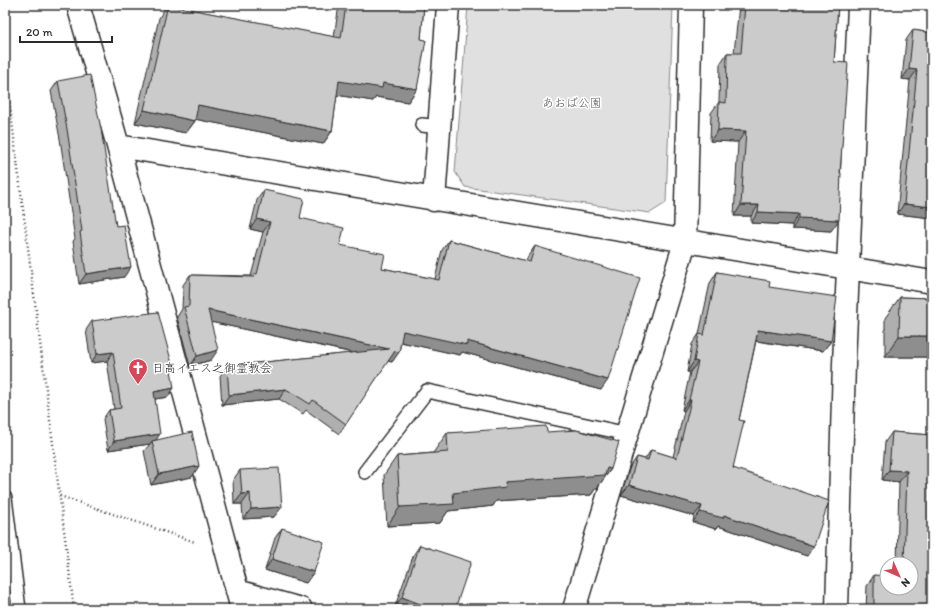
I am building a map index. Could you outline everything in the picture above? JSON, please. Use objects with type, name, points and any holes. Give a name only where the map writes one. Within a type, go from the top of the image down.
[{"type":"street","points":[[78,5],[118,146],[228,553],[239,600],[301,609]]},
{"type":"street","points":[[434,200],[431,126],[448,5]]},
{"type":"street","points":[[574,609],[685,242],[691,5]]},
{"type":"street","points":[[837,609],[859,5]]},
{"type":"street","points":[[118,146],[685,242],[932,282]]},
{"type":"lane","points":[[365,472],[427,391],[628,434]]},
{"type":"lane","points":[[5,498],[19,609]]},
{"type":"path","points":[[5,67],[74,609]]},
{"type":"path","points":[[60,496],[228,553]]},
{"type":"green space","name":"あおば公園","points":[[468,5],[673,5],[666,203],[650,213],[465,187],[455,172]]},
{"type":"building","points":[[168,5],[341,38],[346,5],[424,5],[421,39],[426,40],[417,89],[383,83],[382,88],[339,81],[332,131],[198,105],[195,121],[144,110]]},
{"type":"building","points":[[745,5],[838,5],[834,62],[848,63],[840,173],[839,220],[799,218],[799,214],[758,212],[759,205],[741,205],[746,131],[718,130],[719,102],[726,103],[727,53],[741,53]]},
{"type":"building","points":[[913,30],[932,33],[932,207],[904,204],[917,70],[909,69]]},
{"type":"building","points":[[90,75],[101,129],[116,226],[124,225],[131,267],[86,274],[80,232],[82,231],[67,129],[58,81]]},
{"type":"building","points":[[264,190],[304,199],[300,218],[344,228],[340,245],[385,254],[382,268],[439,280],[449,240],[530,262],[535,246],[640,278],[608,380],[467,341],[467,345],[403,331],[399,352],[395,351],[346,424],[313,400],[310,404],[286,389],[229,395],[227,366],[389,349],[208,310],[218,350],[197,356],[184,307],[189,306],[190,275],[254,277],[255,274],[257,274],[270,222],[257,219]]},
{"type":"building","points":[[717,272],[770,281],[769,287],[837,297],[831,341],[758,330],[739,420],[744,421],[733,468],[829,501],[814,546],[724,515],[723,518],[700,512],[702,506],[629,485],[637,457],[648,460],[651,450],[677,458],[691,400],[689,400],[698,362],[694,361],[699,334],[704,335]]},
{"type":"building","points":[[900,297],[932,298],[932,336],[899,336]]},
{"type":"building","points":[[158,312],[172,364],[170,364],[174,388],[154,392],[160,434],[114,441],[109,410],[121,408],[113,352],[97,354],[92,321]]},
{"type":"building","points":[[546,426],[547,432],[576,430],[619,442],[611,469],[607,468],[605,475],[505,482],[506,487],[453,493],[454,504],[400,507],[397,456],[448,452],[447,433]]},
{"type":"building","points":[[192,432],[199,466],[159,474],[152,441]]},
{"type":"building","points":[[892,432],[932,435],[932,609],[874,609],[874,575],[879,575],[879,596],[919,596],[919,556],[904,556],[907,471],[889,470]]},
{"type":"building","points":[[279,468],[282,507],[251,509],[250,493],[242,494],[240,470]]},
{"type":"building","points":[[282,528],[324,542],[314,572],[272,559]]},
{"type":"building","points":[[420,545],[471,562],[455,609],[433,609],[402,597]]},
{"type":"place","name":"日高イエス之御霊教会","points":[[138,385]]}]
